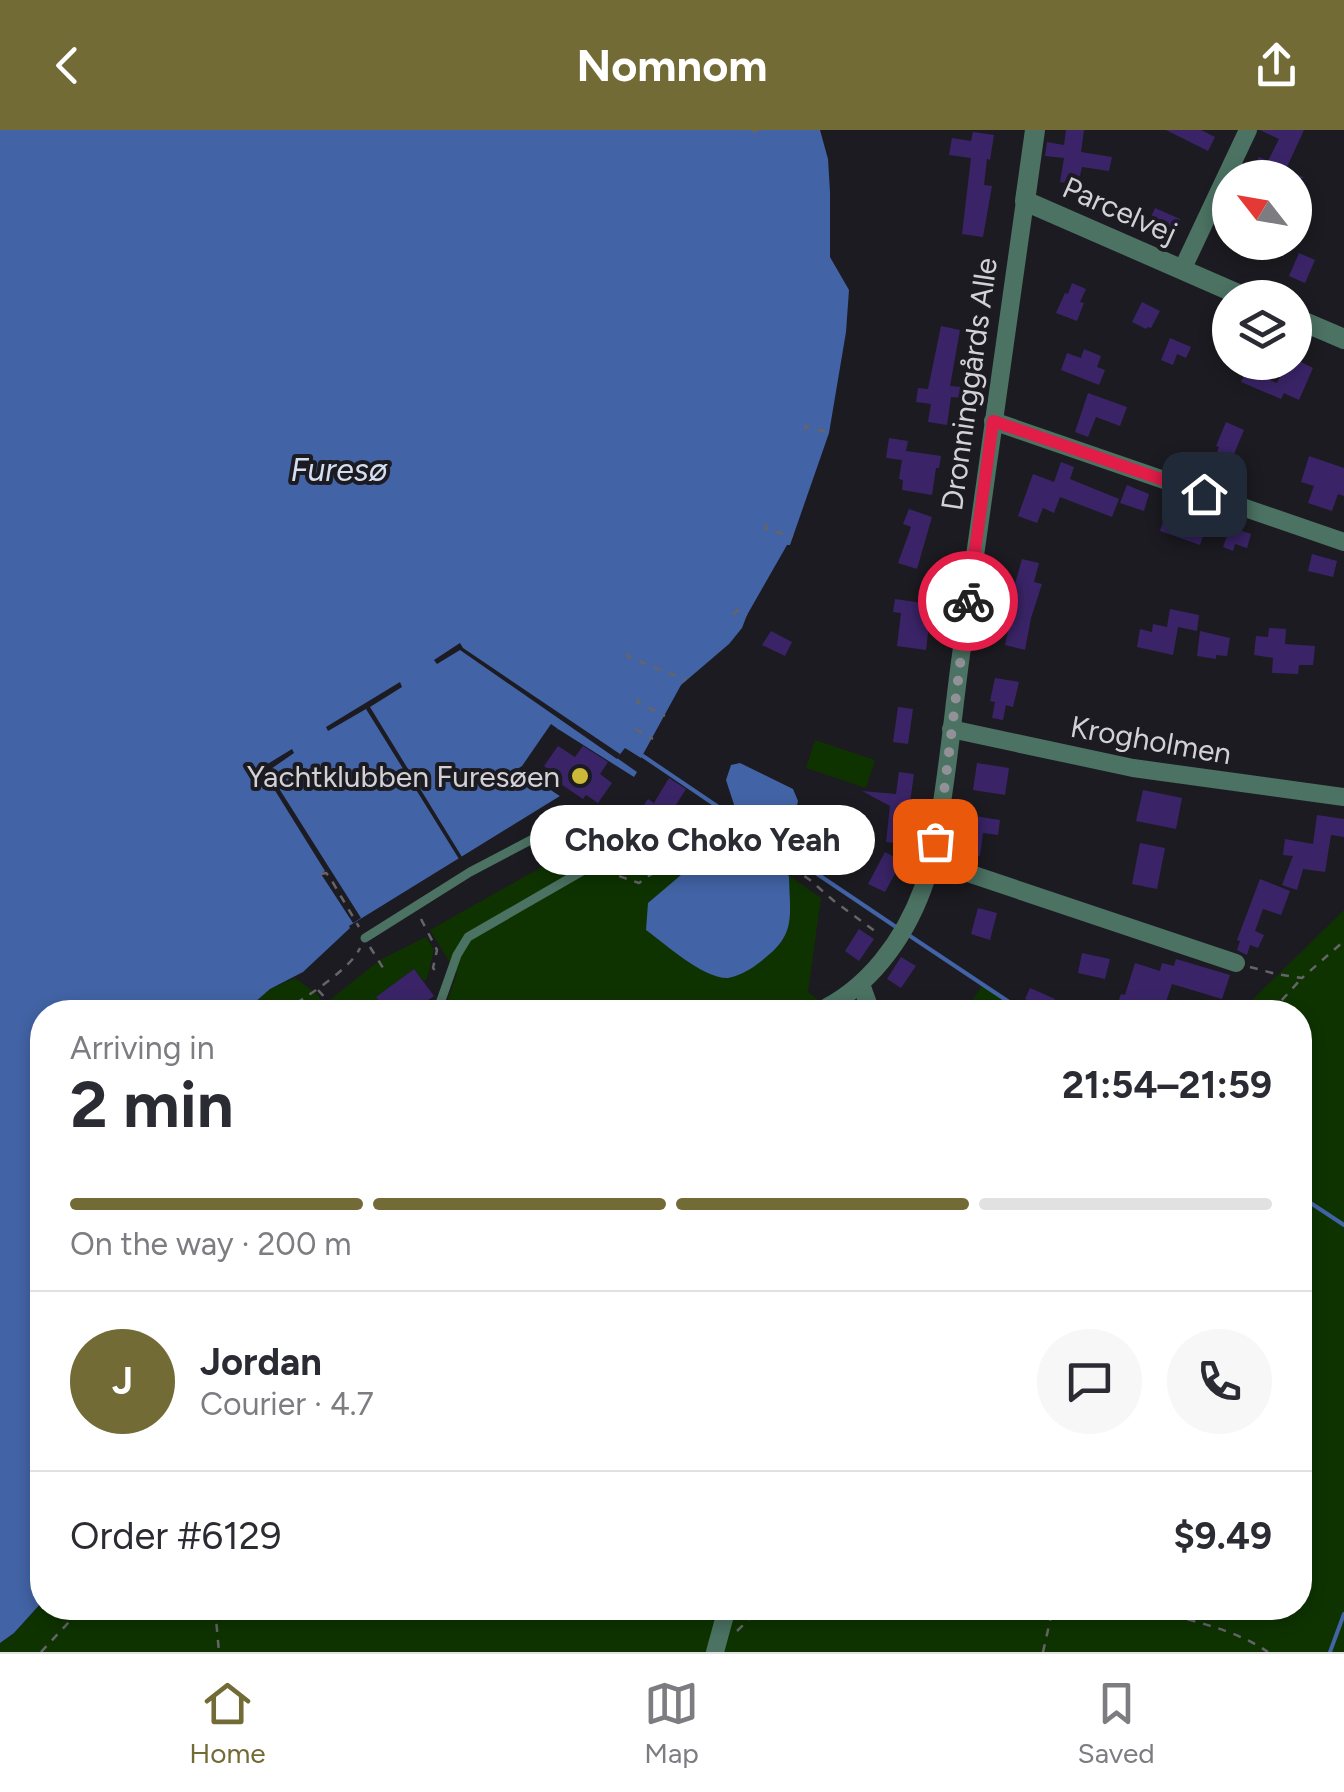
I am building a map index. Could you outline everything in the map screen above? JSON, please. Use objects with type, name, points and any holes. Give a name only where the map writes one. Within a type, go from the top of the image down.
[{"type":"street","name":"Dronninggårds Alle","points":[[840,1000],[881,964],[908,920],[932,860],[1035,130]]},
{"type":"street","points":[[1182,270],[1248,130]]},
{"type":"street","name":"Parcelvej","points":[[1025,202],[1212,283]]},
{"type":"street","points":[[1312,325],[1344,339]]},
{"type":"street","points":[[993,421],[1344,542]]},
{"type":"street","name":"Krogholmen","points":[[951,729],[1132,768],[1344,797]]},
{"type":"street","points":[[932,860],[1236,962]]},
{"type":"street","points":[[861,984],[867,1000]]},
{"type":"street","points":[[716,1652],[723,1620]]},
{"type":"lane","points":[[365,938],[470,872],[588,810],[620,814],[616,846],[591,866],[468,937],[441,1000]]},
{"type":"path","points":[[752,132],[759,130]]},
{"type":"path","points":[[804,430],[806,426],[829,434]]},
{"type":"path","points":[[766,524],[766,528],[793,536]]},
{"type":"path","points":[[734,615],[736,610],[747,616]]},
{"type":"path","points":[[628,653],[686,680]]},
{"type":"path","points":[[639,700],[666,716]]},
{"type":"path","points":[[635,728],[652,739]]},
{"type":"path","points":[[620,814],[627,820],[628,829],[725,821],[893,943]]},
{"type":"path","points":[[591,866],[639,883],[725,821]]},
{"type":"path","points":[[300,1000],[356,957],[365,938],[330,876],[322,874]]},
{"type":"path","points":[[426,930],[437,950],[434,968],[445,985]]},
{"type":"path","points":[[1283,1000],[1344,941]]},
{"type":"path","points":[[377,958],[385,971]]},
{"type":"path","points":[[1236,962],[1302,978]]},
{"type":"path","points":[[317,989],[327,1000]]},
{"type":"path","points":[[41,1652],[69,1620]]},
{"type":"path","points":[[216,1620],[219,1652]]},
{"type":"path","points":[[1044,1652],[1051,1620]]},
{"type":"path","points":[[1188,1620],[1252,1641],[1268,1652]]},
{"type":"green space","points":[[815,740],[875,760],[866,788],[806,768]]},
{"type":"green space","points":[[717,825],[821,898],[808,992],[818,1000],[448,1000],[457,974],[430,930],[577,847],[616,832],[634,836]]},
{"type":"green space","points":[[1344,910],[1344,1652],[0,1652],[0,1643],[30,1615],[30,1620],[1312,1620],[1312,1000],[1252,1000]]},
{"type":"green space","points":[[426,937],[434,950],[424,981],[414,969],[376,997],[378,1000],[330,1000],[380,960]]},
{"type":"green space","points":[[295,978],[321,1000],[258,1000],[270,989]]},
{"type":"green space","points":[[983,984],[1007,1000],[973,1000]]},
{"type":"water","name":"Furesø","points":[[0,130],[820,130],[828,159],[830,257],[849,290],[829,433],[790,545],[742,628],[681,685],[641,758],[625,748],[617,758],[637,772],[634,777],[558,729],[527,774],[560,796],[349,926],[303,972],[257,1000],[30,1000],[30,1615],[0,1643]]},
{"type":"water","points":[[740,763],[793,789],[798,801],[795,814],[832,839],[823,854],[799,861],[740,823],[726,780],[731,765]]},
{"type":"water","points":[[715,832],[733,836],[789,876],[790,916],[785,936],[753,967],[728,978],[697,967],[646,930],[648,903],[688,869],[698,842]]},
{"type":"pier","points":[[460,643],[620,754],[617,759],[460,650],[437,664],[434,660]]},
{"type":"pier","points":[[400,682],[402,687],[370,707],[462,857],[459,859],[366,709],[328,731],[326,727]]},
{"type":"pier","points":[[551,724],[558,729],[554,736],[557,739],[534,773],[564,794],[560,796],[527,774],[506,786],[502,779],[522,766]]},
{"type":"pier","points":[[292,749],[294,753],[268,771],[361,918],[353,923],[261,768]]},
{"type":"building","points":[[1066,130],[1084,130],[1081,152],[1112,157],[1109,171],[1082,167],[1078,185],[1060,182],[1064,158],[1045,156],[1047,142],[1064,145]]},
{"type":"building","points":[[1166,130],[1201,130],[1215,137],[1208,151]]},
{"type":"building","points":[[1260,130],[1304,130],[1290,160],[1268,160],[1279,139]]},
{"type":"building","points":[[973,132],[994,135],[984,185],[992,186],[983,237],[962,234],[971,158],[949,155],[952,138],[971,141]]},
{"type":"building","points":[[1155,208],[1180,219],[1173,237],[1147,226]]},
{"type":"building","points":[[1296,260],[1315,260],[1306,280],[1289,276]]},
{"type":"building","points":[[1072,283],[1086,289],[1077,321],[1056,313]]},
{"type":"building","points":[[1142,302],[1160,311],[1151,328],[1132,322]]},
{"type":"building","points":[[941,326],[960,330],[950,386],[973,388],[972,399],[951,397],[947,425],[928,422],[931,404],[916,402],[918,388],[928,389]]},
{"type":"building","points":[[1170,338],[1191,347],[1186,358],[1177,354],[1173,365],[1161,360]]},
{"type":"building","points":[[1084,349],[1101,356],[1097,367],[1105,370],[1099,385],[1061,370],[1067,353],[1081,358]]},
{"type":"building","points":[[1270,380],[1308,380],[1299,400],[1284,393],[1281,399],[1241,382]]},
{"type":"building","points":[[1088,393],[1127,407],[1120,426],[1096,417],[1088,437],[1075,432]]},
{"type":"building","points":[[1226,422],[1244,430],[1231,461],[1216,455]]},
{"type":"building","points":[[889,438],[908,441],[906,451],[941,456],[932,495],[902,490],[902,460],[886,458]]},
{"type":"building","points":[[1309,456],[1344,468],[1344,496],[1338,494],[1332,511],[1308,503],[1314,486],[1301,482]]},
{"type":"building","points":[[1061,462],[1074,467],[1070,479],[1119,499],[1112,517],[1060,497],[1054,513],[1043,508],[1037,523],[1018,516],[1033,474],[1054,482]]},
{"type":"building","points":[[1127,485],[1149,494],[1144,511],[1120,503]]},
{"type":"building","points":[[909,509],[932,517],[917,569],[898,563],[911,527],[903,524]]},
{"type":"building","points":[[1197,513],[1209,518],[1200,545],[1160,531],[1165,516],[1193,525]]},
{"type":"building","points":[[1230,527],[1251,534],[1247,548],[1235,544],[1233,551],[1223,547]]},
{"type":"building","points":[[1312,554],[1337,561],[1333,577],[1308,571]]},
{"type":"building","points":[[1022,559],[1039,563],[1034,582],[1042,584],[1025,650],[1005,645],[1008,631],[987,627],[993,597],[1010,601]]},
{"type":"building","points":[[895,599],[943,606],[941,619],[930,617],[926,650],[897,646],[901,613],[893,612]]},
{"type":"building","points":[[1170,609],[1199,615],[1197,631],[1178,627],[1173,655],[1137,647],[1140,629],[1152,632],[1153,624],[1167,627]]},
{"type":"building","points":[[1269,628],[1286,629],[1285,644],[1315,646],[1313,665],[1299,665],[1298,674],[1272,673],[1273,658],[1254,655],[1256,636],[1268,637]]},
{"type":"building","points":[[771,631],[792,642],[785,656],[762,645]]},
{"type":"building","points":[[1200,631],[1230,638],[1227,656],[1197,656]]},
{"type":"building","points":[[995,678],[1019,682],[1013,707],[1006,705],[1003,720],[992,718],[995,702],[990,701]]},
{"type":"building","points":[[898,707],[913,709],[908,744],[893,742]]},
{"type":"building","name":"Yachtklubben Furesøen","points":[[558,746],[575,757],[583,746],[608,762],[600,774],[612,783],[598,803],[586,795],[583,799],[558,782],[560,778],[544,766]]},
{"type":"building","points":[[977,763],[1009,768],[1005,795],[973,790]]},
{"type":"building","points":[[899,772],[914,774],[904,844],[886,842],[890,806],[862,791],[896,794]]},
{"type":"building","points":[[669,778],[686,789],[665,822],[644,824],[635,818],[648,799],[654,803]]},
{"type":"building","points":[[1143,790],[1182,798],[1176,829],[1136,821]]},
{"type":"building","points":[[962,814],[1000,820],[998,835],[983,833],[980,856],[956,853]]},
{"type":"building","points":[[1317,815],[1344,819],[1344,837],[1331,835],[1325,872],[1303,869],[1297,890],[1282,885],[1293,856],[1283,855],[1285,839],[1313,844]]},
{"type":"building","points":[[1140,843],[1165,848],[1157,889],[1132,884]]},
{"type":"building","points":[[885,852],[902,861],[885,892],[868,884]]},
{"type":"building","points":[[1260,879],[1290,891],[1281,915],[1263,909],[1255,931],[1264,935],[1258,948],[1250,945],[1247,955],[1237,950],[1237,940]]},
{"type":"building","points":[[978,908],[997,913],[990,940],[971,934]]},
{"type":"building","points":[[859,929],[874,939],[859,961],[845,951]]},
{"type":"building","points":[[1082,953],[1110,959],[1105,979],[1078,973]]},
{"type":"building","points":[[901,957],[916,966],[901,988],[887,979]]},
{"type":"building","points":[[1176,959],[1230,975],[1222,999],[1172,984],[1167,1000],[1119,1000],[1121,994],[1125,995],[1135,963],[1160,971],[1162,963],[1174,966]]},
{"type":"building","points":[[414,969],[434,996],[428,1000],[376,997]]},
{"type":"building","points":[[1030,988],[1055,999],[1027,1000]]},
{"type":"waterway","points":[[643,756],[742,823]]},
{"type":"waterway","points":[[795,859],[899,929]]},
{"type":"waterway","points":[[907,934],[1006,1000]]},
{"type":"waterway","points":[[1312,1204],[1344,1225]]},
{"type":"waterway","points":[[1330,1652],[1344,1614]]},
{"type":"way so far","points":[[935,841],[968,601]]},
{"type":"place","name":"Yachtklubben Furesøen","points":[[580,776]]},
{"type":"place","name":"Choko Choko Yeah","points":[[935,841]]},
{"type":"route","points":[[968,601],[993,421],[1204,494]]}]
